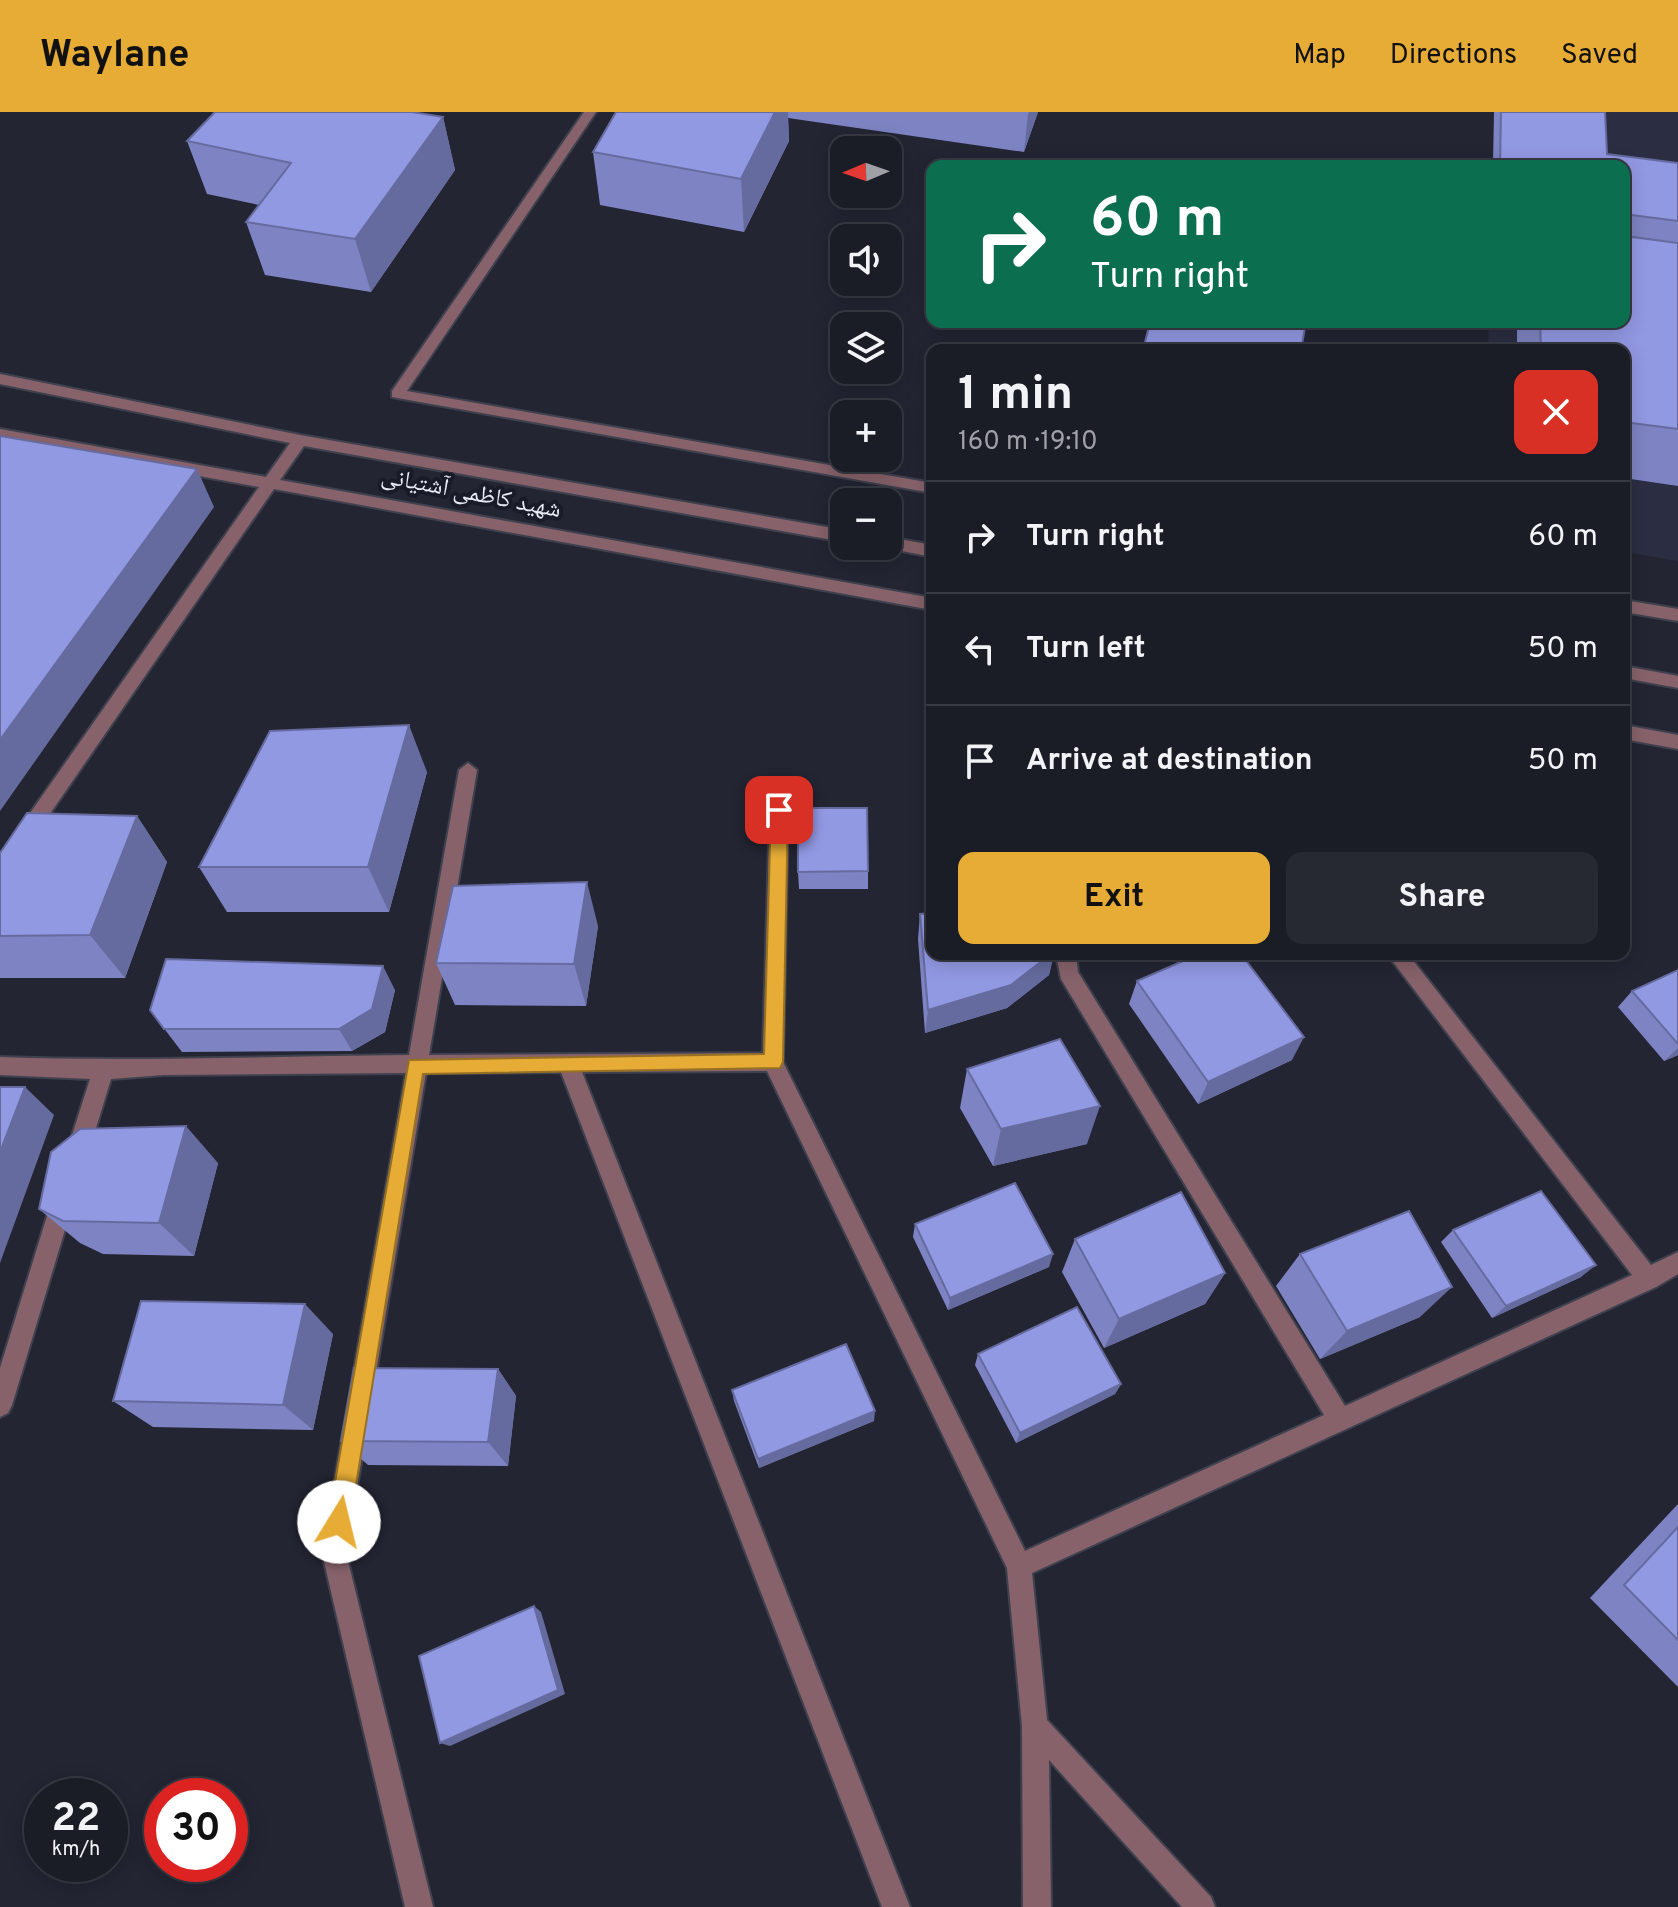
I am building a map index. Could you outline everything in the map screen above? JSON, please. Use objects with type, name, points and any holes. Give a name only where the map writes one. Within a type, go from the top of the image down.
[{"type":"street","points":[[590,112],[397,394],[926,487]]},
{"type":"street","name":"شهید کاظمی آشتیانی","points":[[0,379],[300,440],[830,534]]},
{"type":"street","name":"شهید کاظمی آشتیانی","points":[[0,434],[272,481],[926,603]]},
{"type":"street","points":[[0,871],[300,440]]},
{"type":"street","points":[[902,546],[926,550]]},
{"type":"street","points":[[1630,607],[1678,615]]},
{"type":"street","points":[[1630,673],[1678,682]]},
{"type":"street","points":[[1630,733],[1678,742]]},
{"type":"street","points":[[419,1907],[334,1553],[468,770]]},
{"type":"street","points":[[779,810],[773,1062],[1019,1566],[1035,1726],[1037,1907]]},
{"type":"street","points":[[1067,960],[1068,973],[1340,1420]]},
{"type":"street","points":[[1402,960],[1648,1279]]},
{"type":"street","points":[[0,1066],[103,1070],[164,1066],[569,1066],[773,1062]]},
{"type":"street","points":[[569,1066],[896,1907]]},
{"type":"street","points":[[0,1405],[103,1070]]},
{"type":"street","points":[[1019,1566],[1648,1279],[1678,1262]]},
{"type":"street","points":[[1035,1726],[1201,1907]]},
{"type":"shaded area","points":[[1494,112],[1678,112],[1678,561],[1630,553],[1630,344],[1488,344],[1489,328],[1630,328],[1630,160],[1493,160]]},
{"type":"building","points":[[215,112],[412,112],[443,117],[355,239],[246,222],[291,163],[187,141]]},
{"type":"building","points":[[616,112],[775,112],[741,179],[593,152]]},
{"type":"building","points":[[1501,112],[1605,112],[1607,154],[1678,163],[1678,221],[1630,215],[1630,160],[1500,160]]},
{"type":"building","points":[[1630,237],[1678,243],[1678,429],[1630,423],[1630,344],[1541,344],[1540,328],[1630,328]]},
{"type":"building","points":[[1148,328],[1305,328],[1302,344],[1144,344]]},
{"type":"building","points":[[0,436],[197,469],[0,740]]},
{"type":"building","points":[[409,725],[368,867],[199,867],[270,731]]},
{"type":"building","points":[[798,808],[867,808],[868,871],[798,872]]},
{"type":"building","points":[[27,813],[137,816],[90,935],[0,936],[0,853]]},
{"type":"building","points":[[587,882],[574,964],[436,963],[453,886]]},
{"type":"building","points":[[920,914],[926,914],[926,960],[1043,960],[1011,985],[928,1010]]},
{"type":"building","points":[[166,959],[383,966],[372,1009],[339,1029],[164,1029],[150,1010]]},
{"type":"building","points":[[1185,960],[1246,960],[1304,1037],[1208,1082],[1137,981]]},
{"type":"building","points":[[1678,970],[1678,1044],[1632,991]]},
{"type":"building","points":[[1060,1039],[1100,1106],[1001,1129],[967,1069]]},
{"type":"building","points":[[0,1087],[25,1087],[0,1152]]},
{"type":"building","points":[[186,1126],[159,1223],[63,1221],[39,1209],[51,1152],[80,1129]]},
{"type":"building","points":[[1015,1183],[1053,1254],[950,1298],[915,1224]]},
{"type":"building","points":[[1541,1191],[1596,1265],[1506,1306],[1453,1230]]},
{"type":"building","points":[[1181,1192],[1225,1273],[1119,1319],[1075,1239]]},
{"type":"building","points":[[1409,1211],[1452,1287],[1347,1331],[1300,1254]]},
{"type":"building","points":[[141,1301],[305,1304],[283,1405],[113,1401]]},
{"type":"building","points":[[1077,1307],[1121,1384],[1020,1433],[978,1354]]},
{"type":"building","points":[[846,1344],[875,1411],[758,1459],[732,1390]]},
{"type":"building","points":[[354,1368],[498,1369],[488,1442],[341,1441]]},
{"type":"building","points":[[1678,1527],[1678,1640],[1624,1585]]},
{"type":"building","points":[[534,1606],[558,1690],[440,1743],[419,1656]]},
{"type":"route","points":[[339,1522],[415,1066],[773,1062],[779,810]]}]
